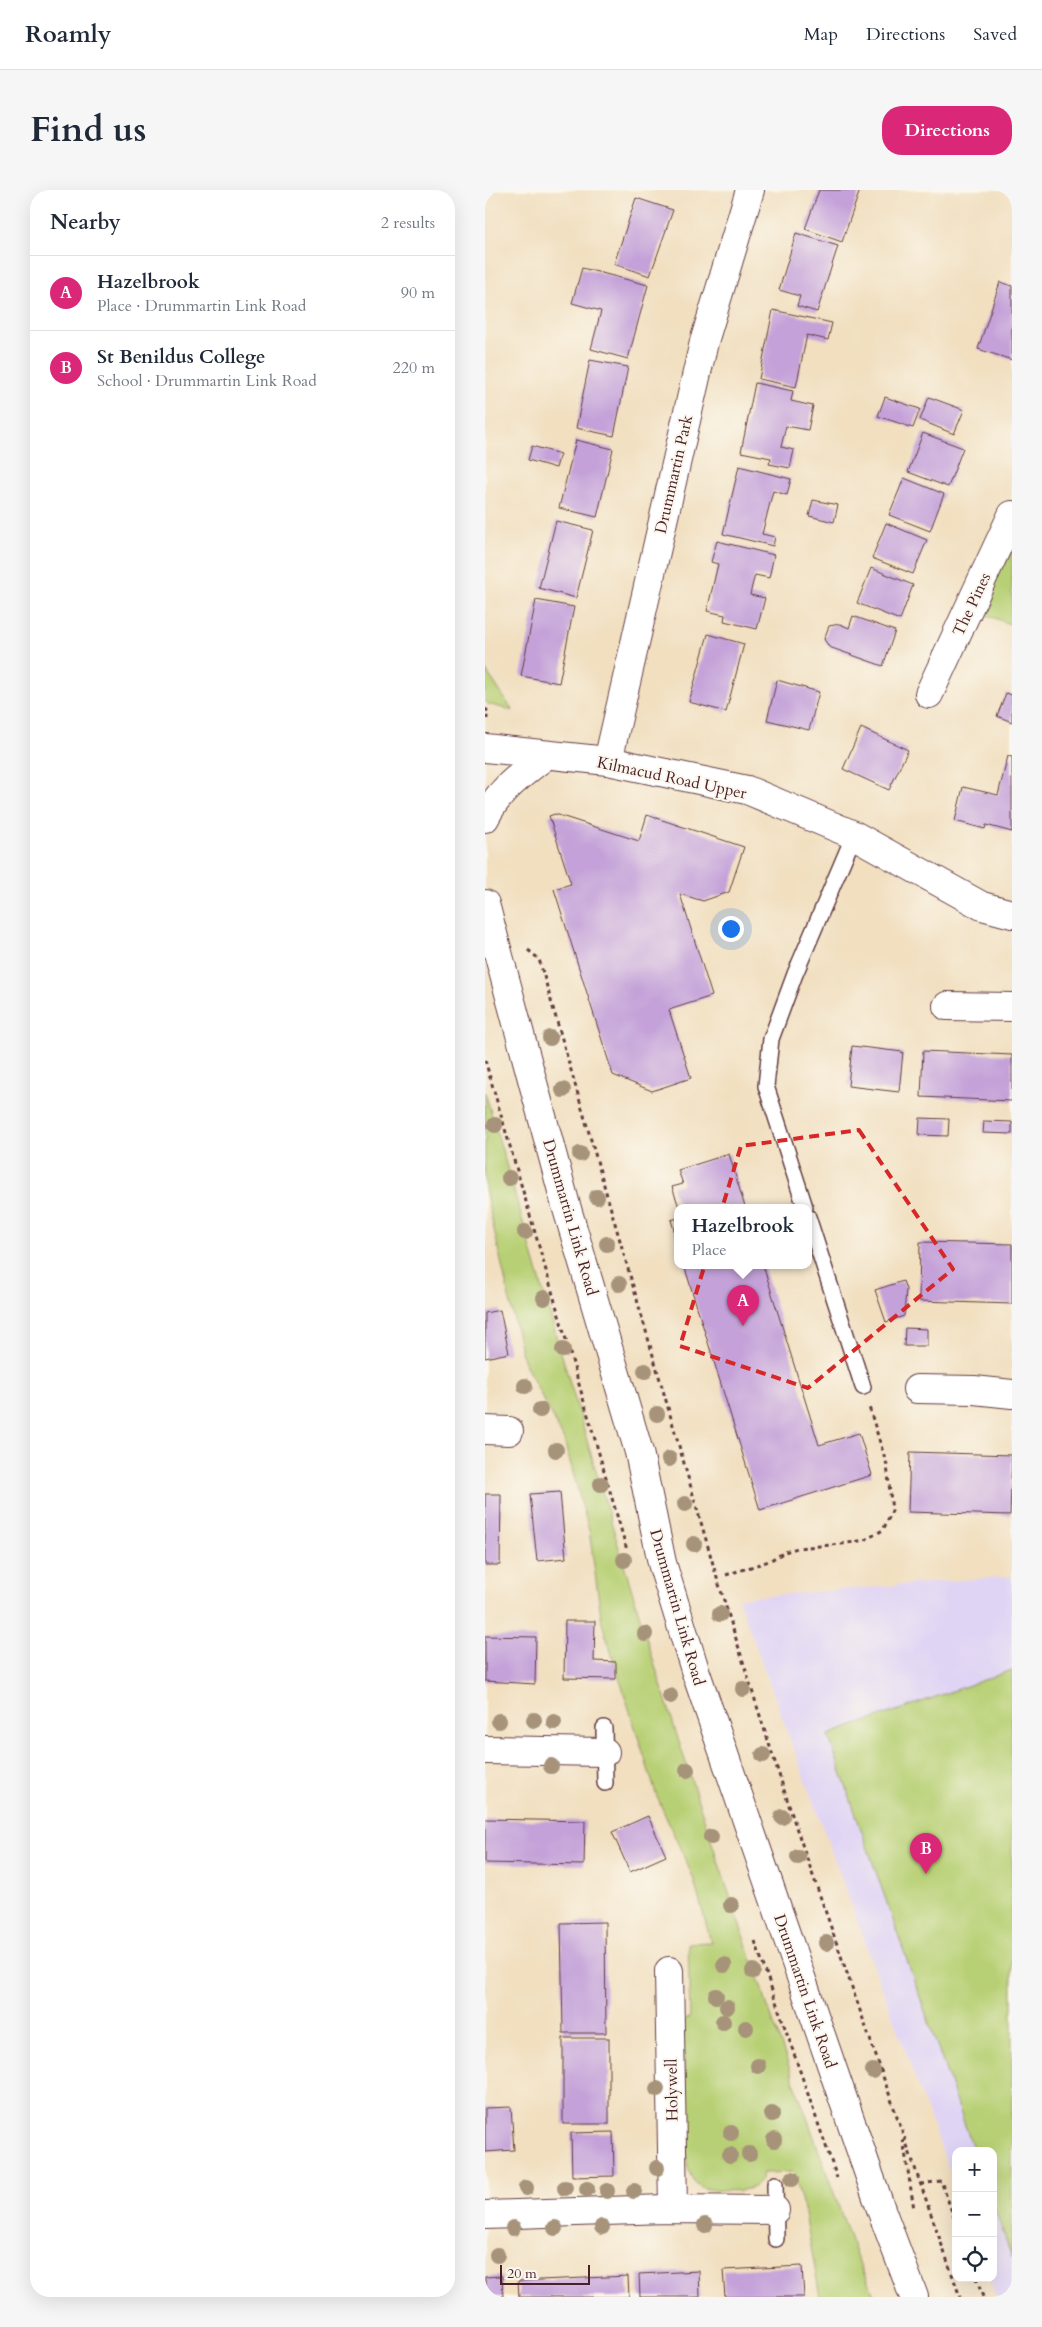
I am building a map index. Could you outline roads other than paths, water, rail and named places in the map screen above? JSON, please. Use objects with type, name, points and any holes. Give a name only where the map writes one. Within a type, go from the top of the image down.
[{"type":"street","name":"Drummartin Park","points":[[608,761],[704,342],[750,190]]},
{"type":"street","name":"The Pines","points":[[929,694],[1012,514]]},
{"type":"street","name":"Kilmacud Road Upper","points":[[485,748],[545,756],[608,761],[747,790],[854,835],[982,906],[1012,914]]},
{"type":"street","points":[[485,818],[497,796],[504,788],[545,756]]},
{"type":"street","name":"Drummartin Link Road","points":[[485,904],[565,1202],[639,1452],[662,1563],[702,1688],[882,2212],[914,2297]]},
{"type":"street","points":[[947,1006],[1012,1007]]},
{"type":"street","points":[[917,1389],[974,1390],[1012,1394]]},
{"type":"street","points":[[485,1750],[605,1740]]},
{"type":"street","name":"Holywell","points":[[669,1971],[673,2209]]},
{"type":"street","points":[[485,2215],[673,2209],[775,2197]]},
{"type":"lane","points":[[804,1204],[766,1086],[771,1039],[795,974],[854,835]]},
{"type":"lane","points":[[812,1229],[863,1387]]},
{"type":"lane","points":[[605,1740],[605,1783]]},
{"type":"lane","points":[[775,2197],[776,2239]]},
{"type":"place","name":"Hazelbrook","points":[[743,1326]]},
{"type":"place","name":"St Benildus College","points":[[926,1874]]}]
